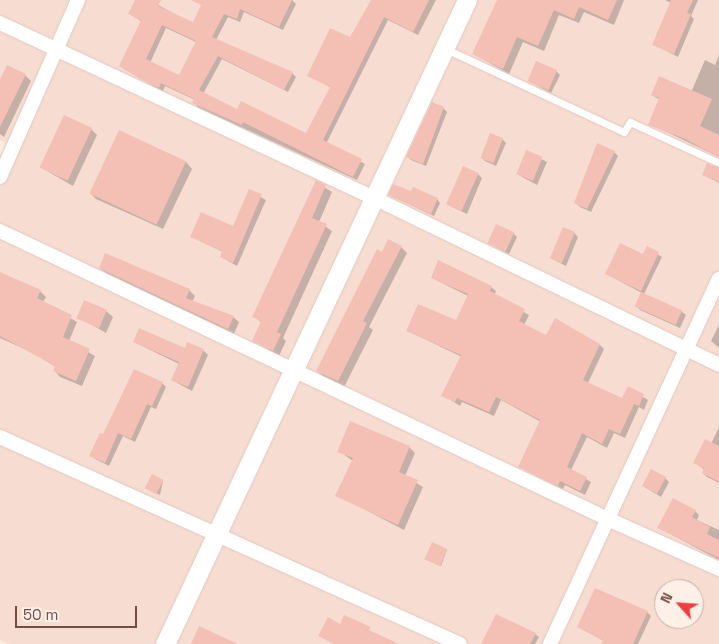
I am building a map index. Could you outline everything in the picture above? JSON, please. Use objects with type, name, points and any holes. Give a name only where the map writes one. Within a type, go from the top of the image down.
[{"type":"main road","points":[[165,644],[292,370],[468,0]]},
{"type":"street","points":[[0,177],[78,0]]},
{"type":"street","points":[[0,23],[374,198],[719,366]]},
{"type":"street","points":[[0,230],[610,520],[719,569]]},
{"type":"street","points":[[550,644],[610,520],[719,279]]},
{"type":"street","points":[[0,437],[217,533],[460,644]]},
{"type":"lane","points":[[445,48],[624,132],[630,122],[719,163]]},
{"type":"shaded area","points":[[0,0],[719,0],[719,644],[9,644],[0,640],[0,157],[6,143],[0,140]]},
{"type":"building","points":[[135,0],[161,0],[158,6],[193,22],[201,5],[191,0],[292,0],[279,27],[240,9],[237,19],[224,14],[212,37],[293,72],[284,90],[218,56],[199,90],[237,109],[241,101],[306,133],[330,87],[307,76],[330,28],[350,37],[371,0],[429,0],[413,32],[384,17],[323,140],[362,159],[353,177],[243,122],[242,125],[192,103],[194,99],[161,83],[159,88],[150,84],[119,66],[141,20],[128,14]],"holes":[[[162,25],[196,41],[179,75],[146,59]]]},
{"type":"building","points":[[497,0],[617,0],[608,20],[579,7],[574,19],[554,10],[538,46],[517,37],[503,69],[472,54]]},
{"type":"building","points":[[671,0],[693,0],[687,13],[691,14],[674,54],[652,45]]},
{"type":"building","points":[[536,61],[557,70],[549,90],[527,81]]},
{"type":"building","points":[[7,65],[26,74],[0,127],[0,79]]},
{"type":"building","points":[[659,76],[712,99],[700,126],[719,135],[719,157],[683,138],[648,125],[659,98],[651,95]]},
{"type":"building","points":[[432,102],[444,107],[423,164],[406,157]]},
{"type":"building","points":[[64,115],[92,128],[68,181],[39,168]]},
{"type":"building","points":[[119,130],[186,161],[156,225],[89,193]]},
{"type":"building","points":[[490,133],[503,138],[493,163],[480,158]]},
{"type":"building","points":[[597,143],[615,151],[587,209],[574,203]]},
{"type":"building","points":[[526,150],[543,157],[533,181],[516,174]]},
{"type":"building","points":[[707,163],[719,168],[719,182],[702,175]]},
{"type":"building","points":[[463,166],[479,173],[461,211],[446,204]]},
{"type":"building","points":[[316,180],[326,185],[312,218],[327,224],[277,332],[281,334],[273,351],[252,341],[261,321],[252,317]]},
{"type":"building","points":[[393,184],[411,191],[413,187],[438,198],[431,214],[388,195]]},
{"type":"building","points":[[249,189],[262,194],[233,263],[220,257],[222,251],[190,237],[201,212],[233,226]]},
{"type":"building","points":[[496,224],[514,232],[506,251],[487,243]]},
{"type":"building","points":[[563,227],[575,232],[562,263],[550,258]]},
{"type":"building","points":[[388,239],[402,246],[363,321],[367,323],[338,381],[316,371],[377,249],[382,252]]},
{"type":"building","points":[[620,243],[643,254],[647,246],[659,252],[641,291],[605,274]]},
{"type":"building","points":[[105,253],[190,289],[186,298],[234,316],[228,329],[99,268]]},
{"type":"building","points":[[438,260],[492,286],[490,291],[525,309],[519,321],[546,335],[555,318],[600,344],[583,380],[622,398],[628,386],[644,394],[639,406],[634,404],[620,434],[609,429],[602,444],[582,433],[567,467],[587,477],[580,491],[560,481],[558,486],[518,467],[540,420],[496,397],[489,412],[457,398],[455,402],[441,396],[461,355],[406,331],[418,304],[456,320],[468,294],[431,278]]},
{"type":"building","points":[[0,272],[41,290],[37,298],[72,315],[63,337],[90,349],[76,381],[53,371],[55,366],[0,336]]},
{"type":"building","points":[[641,292],[682,310],[676,325],[634,307]]},
{"type":"building","points":[[84,300],[107,310],[99,328],[76,318]]},
{"type":"building","points":[[139,328],[185,348],[187,342],[204,349],[188,387],[171,380],[179,362],[133,342]]},
{"type":"building","points":[[134,369],[163,382],[152,406],[147,404],[131,439],[118,433],[105,463],[89,456],[100,433],[103,434]]},
{"type":"building","points":[[350,421],[410,446],[399,472],[418,480],[398,525],[335,496],[353,458],[337,452]]},
{"type":"building","points":[[705,439],[719,446],[719,482],[702,473],[704,468],[693,463]]},
{"type":"building","points":[[651,469],[666,477],[657,494],[642,486]]},
{"type":"building","points":[[152,474],[164,480],[156,494],[145,488]]},
{"type":"building","points":[[673,498],[696,510],[692,517],[710,527],[707,534],[719,540],[719,558],[657,528]]},
{"type":"building","points":[[432,542],[448,549],[440,566],[424,559]]},
{"type":"building","points":[[595,588],[648,611],[633,644],[601,644],[603,640],[577,627]]},
{"type":"building","points":[[496,614],[536,633],[530,644],[481,644]]},
{"type":"building","points":[[344,615],[371,627],[369,630],[399,644],[334,644],[318,636],[328,617],[340,624]]},
{"type":"building","points":[[199,626],[238,644],[191,644]]}]
